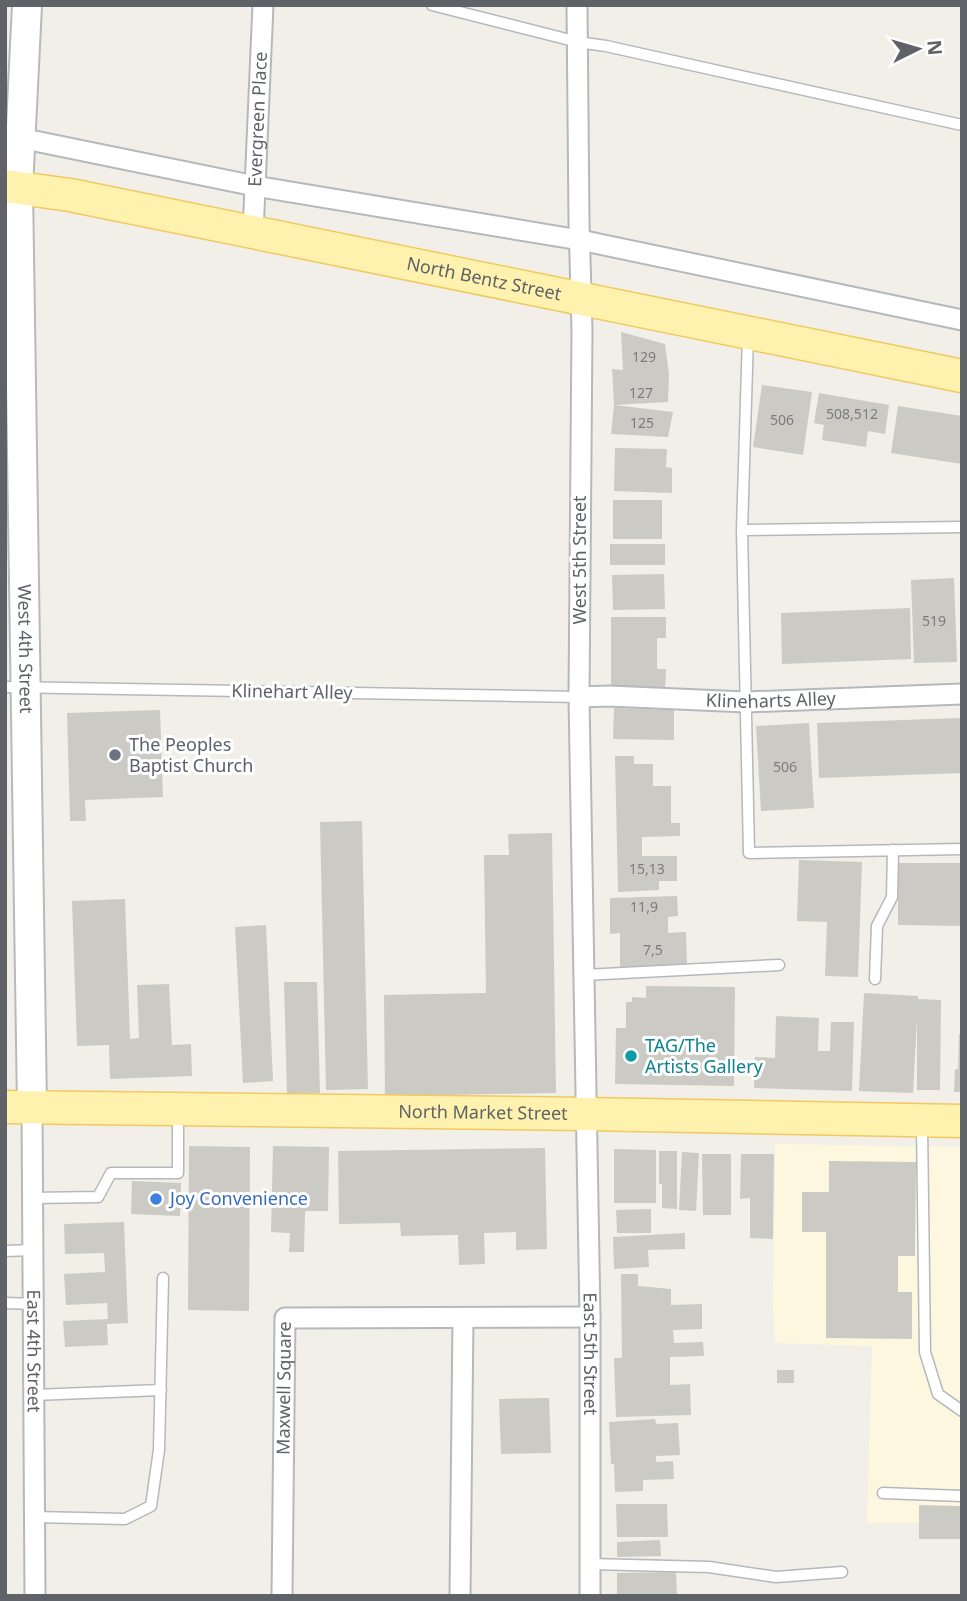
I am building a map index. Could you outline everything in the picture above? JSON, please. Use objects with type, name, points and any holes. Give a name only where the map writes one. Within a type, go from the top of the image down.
[{"type":"main road","name":"West 4th Street","points":[[19,1108],[12,187],[20,138],[27,5]]},
{"type":"main road","name":"North Bentz Street","points":[[12,187],[69,195],[962,376]]},
{"type":"main road","name":"North Market Street","points":[[19,1108],[962,1121]]},
{"type":"street","name":"Evergreen Place","points":[[253,233],[263,5]]},
{"type":"street","name":"West 5th Street","points":[[577,5],[582,330],[579,697],[585,1114]]},
{"type":"street","points":[[20,138],[255,186],[580,240],[962,320]]},
{"type":"street","name":"Klineharts Alley","points":[[579,697],[746,702],[962,694]]},
{"type":"street","name":"East 4th Street","points":[[19,1108],[33,1198],[35,1596]]},
{"type":"street","name":"East 5th Street","points":[[585,1114],[590,1317],[590,1596]]},
{"type":"street","name":"Maxwell Square","points":[[282,1596],[285,1318],[590,1317]]},
{"type":"street","points":[[460,1596],[463,1318]]},
{"type":"lane","points":[[432,5],[578,42],[962,125]]},
{"type":"lane","points":[[749,332],[742,530],[749,853],[962,849]]},
{"type":"lane","points":[[742,530],[962,527]]},
{"type":"lane","name":"Klinehart Alley","points":[[15,687],[579,697]]},
{"type":"lane","points":[[874,979],[877,926],[892,897],[893,850]]},
{"type":"lane","points":[[583,975],[779,965]]},
{"type":"lane","points":[[33,1198],[98,1197],[111,1173],[178,1173],[178,1110]]},
{"type":"lane","points":[[922,1121],[925,1352],[938,1394],[962,1410]]},
{"type":"lane","points":[[5,1251],[33,1250]]},
{"type":"lane","points":[[35,1517],[125,1519],[151,1506],[159,1450],[163,1278]]},
{"type":"lane","points":[[5,1303],[34,1304]]},
{"type":"lane","points":[[34,1395],[160,1390]]},
{"type":"lane","points":[[883,1493],[962,1496]]},
{"type":"lane","points":[[590,1564],[709,1567],[776,1577],[842,1572]]},
{"type":"shaded area","points":[[775,1144],[962,1147],[962,1539],[919,1539],[919,1523],[867,1523],[872,1346],[775,1343]]},
{"type":"building","points":[[621,332],[665,344],[669,374],[668,402],[614,405],[612,369],[623,370]]},
{"type":"building","points":[[762,385],[812,392],[803,455],[753,447]]},
{"type":"building","points":[[819,393],[889,405],[885,434],[868,431],[866,447],[822,440],[824,425],[814,423]]},
{"type":"building","points":[[614,405],[673,412],[668,437],[611,434]]},
{"type":"building","points":[[898,406],[962,416],[962,464],[891,453]]},
{"type":"building","points":[[615,448],[667,449],[666,467],[672,468],[672,493],[614,491]]},
{"type":"building","points":[[613,500],[662,500],[662,539],[613,539]]},
{"type":"building","points":[[610,544],[665,544],[665,565],[610,565]]},
{"type":"building","points":[[664,574],[665,609],[613,610],[612,575]]},
{"type":"building","points":[[954,578],[957,662],[914,663],[911,580]]},
{"type":"building","points":[[910,608],[911,659],[782,664],[781,613]]},
{"type":"building","points":[[611,617],[666,617],[666,638],[657,638],[657,669],[666,669],[665,691],[611,691]]},
{"type":"building","points":[[614,708],[674,710],[674,740],[613,739]]},
{"type":"building","name":"The Peoples Baptist Church","points":[[160,710],[163,797],[85,800],[86,821],[70,821],[67,713]]},
{"type":"building","points":[[962,718],[962,773],[819,778],[817,723]]},
{"type":"building","points":[[809,723],[814,808],[761,811],[756,726]]},
{"type":"building","points":[[615,756],[634,756],[634,764],[653,764],[653,786],[671,786],[671,823],[680,823],[680,836],[642,837],[642,856],[677,856],[677,881],[659,881],[659,890],[618,892]]},
{"type":"building","points":[[362,821],[368,1089],[326,1090],[320,822]]},
{"type":"building","points":[[552,833],[556,1093],[385,1096],[384,995],[486,993],[484,855],[509,855],[508,834]]},
{"type":"building","points":[[799,860],[862,862],[858,977],[825,976],[827,922],[797,921]]},
{"type":"building","points":[[898,863],[962,863],[962,926],[898,925]]},
{"type":"building","points":[[677,896],[678,916],[668,917],[668,933],[686,932],[687,967],[620,968],[620,933],[610,934],[610,898]]},
{"type":"building","points":[[125,899],[130,1039],[139,1038],[137,985],[169,984],[172,1045],[191,1044],[192,1076],[110,1079],[109,1045],[77,1046],[72,901]]},
{"type":"building","points":[[266,925],[273,1081],[243,1083],[235,927]]},
{"type":"building","points":[[284,982],[317,982],[320,1093],[287,1094]]},
{"type":"building","points":[[646,986],[735,987],[734,1086],[615,1084],[616,1028],[626,1028],[626,1002],[632,1002],[632,997],[646,998]]},
{"type":"building","points":[[864,993],[941,1000],[940,1090],[917,1090],[917,1019],[913,1093],[859,1091]]},
{"type":"building","points":[[776,1016],[819,1018],[818,1051],[830,1051],[831,1022],[854,1022],[852,1091],[754,1088],[755,1057],[775,1058]]},
{"type":"building","points":[[959,1034],[962,1034],[962,1092],[954,1092],[955,1069],[958,1069]]},
{"type":"building","points":[[189,1146],[250,1147],[249,1311],[188,1310]]},
{"type":"building","points":[[273,1146],[329,1147],[328,1211],[305,1211],[304,1252],[289,1252],[290,1233],[271,1232]]},
{"type":"building","points":[[545,1148],[547,1249],[516,1250],[516,1232],[484,1233],[485,1264],[459,1265],[458,1235],[401,1236],[400,1223],[339,1224],[338,1151]]},
{"type":"building","points":[[614,1149],[656,1150],[656,1203],[614,1203]]},
{"type":"building","points":[[659,1151],[677,1151],[677,1209],[662,1208]]},
{"type":"building","points":[[682,1152],[699,1153],[696,1211],[679,1210]]},
{"type":"building","points":[[702,1154],[731,1154],[731,1215],[703,1215]]},
{"type":"building","points":[[741,1154],[774,1154],[773,1239],[750,1238],[750,1198],[740,1199]]},
{"type":"building","points":[[829,1161],[916,1162],[915,1256],[898,1256],[898,1292],[912,1292],[912,1339],[826,1338],[826,1232],[802,1232],[802,1192],[829,1192]]},
{"type":"building","name":"Joy Convenience","points":[[132,1181],[181,1183],[180,1216],[131,1214]]},
{"type":"building","points":[[651,1209],[651,1233],[617,1233],[616,1210]]},
{"type":"building","points":[[124,1222],[128,1323],[107,1324],[108,1345],[65,1347],[63,1321],[108,1319],[107,1303],[66,1305],[64,1274],[105,1272],[104,1253],[65,1254],[64,1224]]},
{"type":"building","points":[[685,1233],[685,1249],[648,1250],[649,1267],[614,1269],[613,1237]]},
{"type":"building","points":[[621,1274],[638,1274],[638,1286],[671,1289],[671,1305],[702,1304],[702,1329],[673,1330],[674,1343],[703,1342],[704,1356],[670,1357],[670,1385],[690,1384],[691,1415],[616,1417],[614,1358],[622,1358]]},
{"type":"building","points":[[777,1370],[794,1370],[794,1383],[777,1383]]},
{"type":"building","points":[[549,1398],[551,1453],[501,1454],[499,1399]]},
{"type":"building","points":[[655,1419],[656,1424],[678,1423],[680,1455],[656,1456],[656,1462],[673,1461],[674,1479],[643,1480],[643,1491],[615,1492],[609,1422]]},
{"type":"building","points":[[616,1504],[667,1504],[668,1537],[617,1537]]},
{"type":"building","points":[[919,1505],[962,1506],[962,1539],[919,1539]]},
{"type":"building","points":[[660,1540],[661,1556],[617,1557],[617,1542]]},
{"type":"building","points":[[676,1572],[677,1596],[617,1596],[617,1573]]},
{"type":"place","name":"The Peoples Baptist Church","points":[[115,755]]},
{"type":"place","name":"TAG/The Artists Gallery","points":[[631,1056]]},
{"type":"place","name":"Joy Convenience","points":[[156,1199]]}]
